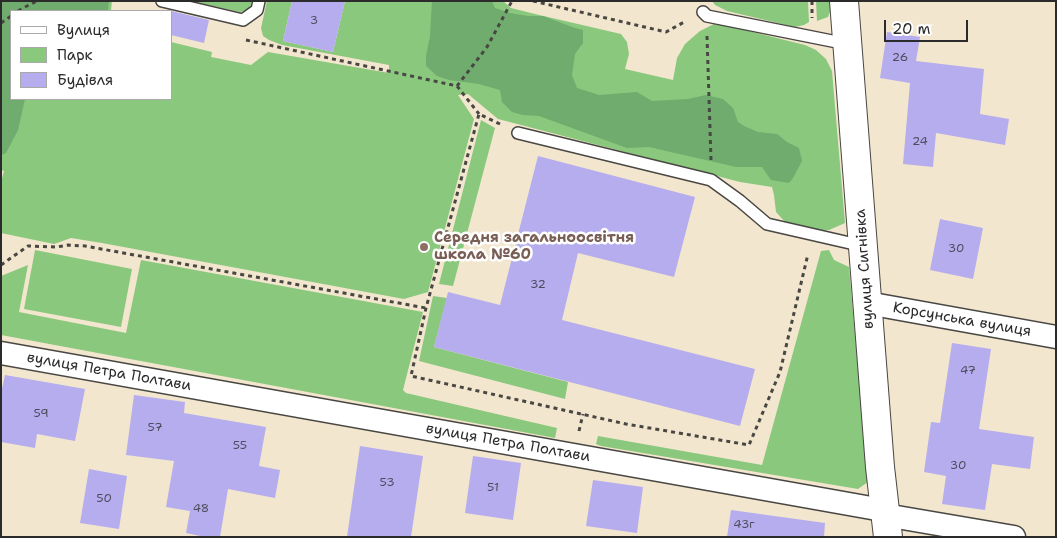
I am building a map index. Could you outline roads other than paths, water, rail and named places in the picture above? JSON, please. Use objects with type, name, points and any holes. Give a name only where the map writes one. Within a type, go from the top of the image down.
[{"type":"street","name":"вулиця Сигнівка","points":[[844,1],[887,526]]},
{"type":"street","name":"Корсунська вулиця","points":[[868,303],[1056,337]]},
{"type":"street","name":"вулиця Петра Полтави","points":[[1,353],[877,509],[887,526],[1014,537]]},
{"type":"lane","points":[[162,1],[243,20],[257,10],[259,1]]},
{"type":"lane","points":[[705,14],[847,44]]},
{"type":"lane","points":[[518,133],[711,180],[767,224],[863,246]]},
{"type":"place","name":"Середня загальноосвітня школа №60","points":[[424,247]]}]
